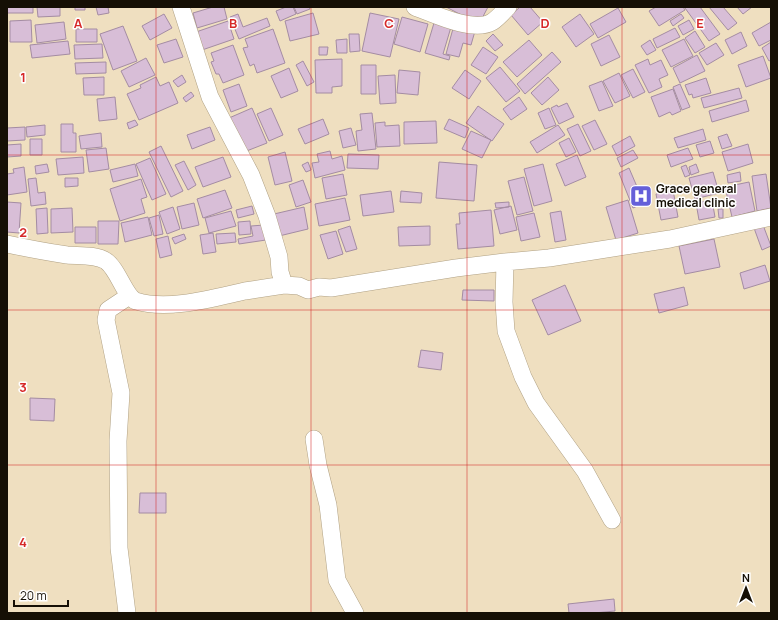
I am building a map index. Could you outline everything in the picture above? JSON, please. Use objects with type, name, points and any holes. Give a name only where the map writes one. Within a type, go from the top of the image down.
[{"type":"street","points":[[181,7],[210,97],[251,175],[267,216],[280,257],[280,272],[284,285]]},
{"type":"street","points":[[415,7],[451,20],[475,26],[492,22],[508,7]]},
{"type":"street","points":[[7,244],[66,255],[96,257],[105,260],[115,271],[129,296],[135,301],[169,304],[202,301],[284,285],[299,286],[308,290],[318,287],[331,288],[505,262],[549,258],[670,240],[771,217]]},
{"type":"street","points":[[505,262],[504,302],[506,331],[523,378],[536,403],[585,471],[612,520]]},
{"type":"street","points":[[128,613],[119,548],[118,441],[120,393],[106,320],[108,310],[129,296]]},
{"type":"street","points":[[314,438],[318,466],[328,505],[337,580],[355,613]]},
{"type":"building","points":[[7,7],[33,7],[33,13],[7,13]]},
{"type":"building","points":[[37,7],[60,7],[60,16],[38,17]]},
{"type":"building","points":[[75,7],[85,7],[85,10],[75,10]]},
{"type":"building","points":[[96,7],[108,7],[109,13],[98,15]]},
{"type":"building","points":[[213,7],[224,7],[227,19],[197,28],[193,13]]},
{"type":"building","points":[[286,7],[293,7],[296,14],[280,21],[276,11]]},
{"type":"building","points":[[294,7],[309,7],[310,9],[297,14]]},
{"type":"building","points":[[446,7],[488,7],[479,24]]},
{"type":"building","points":[[520,7],[530,7],[543,22],[528,35],[511,15]]},
{"type":"building","points":[[656,7],[683,7],[685,10],[659,26],[649,11]]},
{"type":"building","points":[[700,7],[720,34],[709,41],[685,8]]},
{"type":"building","points":[[709,7],[723,7],[737,23],[728,30]]},
{"type":"building","points":[[737,7],[752,7],[743,14]]},
{"type":"building","points":[[618,8],[626,22],[598,38],[590,24]]},
{"type":"building","points":[[313,13],[319,34],[290,41],[285,21]]},
{"type":"building","points":[[370,13],[399,19],[390,57],[362,51]]},
{"type":"building","points":[[164,14],[172,28],[150,40],[142,26]]},
{"type":"building","points":[[238,14],[243,27],[267,18],[270,26],[239,39],[230,17]]},
{"type":"building","points":[[580,14],[594,34],[576,47],[562,27]]},
{"type":"building","points":[[681,14],[684,18],[673,26],[670,21]]},
{"type":"building","points":[[402,17],[428,24],[420,52],[394,44]]},
{"type":"building","points":[[31,20],[32,42],[10,42],[10,21]]},
{"type":"building","points":[[689,20],[694,29],[683,35],[678,26]]},
{"type":"building","points":[[228,21],[234,39],[202,50],[196,32]]},
{"type":"building","points":[[64,22],[66,39],[37,43],[35,25]]},
{"type":"building","points":[[771,22],[771,40],[759,46],[752,33]]},
{"type":"building","points":[[434,23],[451,27],[443,54],[450,56],[449,60],[425,53]]},
{"type":"building","points":[[454,25],[475,31],[471,45],[463,43],[459,57],[446,54]]},
{"type":"building","points":[[123,26],[137,61],[113,70],[100,34]]},
{"type":"building","points":[[675,28],[680,37],[657,48],[653,39]]},
{"type":"building","points":[[76,29],[97,29],[97,42],[76,42]]},
{"type":"building","points":[[273,29],[285,63],[257,73],[254,64],[250,66],[243,48],[248,47],[245,39]]},
{"type":"building","points":[[695,31],[705,47],[695,53],[685,38]]},
{"type":"building","points":[[741,32],[747,46],[732,54],[725,40]]},
{"type":"building","points":[[349,34],[359,34],[360,51],[350,52]]},
{"type":"building","points":[[493,34],[503,45],[495,51],[486,41]]},
{"type":"building","points":[[609,35],[620,57],[601,66],[591,44]]},
{"type":"building","points":[[176,39],[183,57],[164,63],[157,45]]},
{"type":"building","points":[[347,39],[347,53],[337,53],[336,40]]},
{"type":"building","points":[[684,39],[693,56],[671,67],[662,50]]},
{"type":"building","points":[[529,40],[542,55],[517,77],[503,62]]},
{"type":"building","points":[[650,40],[656,50],[647,55],[641,46]]},
{"type":"building","points":[[68,41],[70,54],[32,58],[30,45]]},
{"type":"building","points":[[771,42],[771,60],[769,61],[762,48]]},
{"type":"building","points":[[716,43],[724,55],[707,65],[699,53]]},
{"type":"building","points":[[102,44],[103,58],[75,59],[74,45]]},
{"type":"building","points":[[233,45],[244,75],[223,83],[219,74],[216,74],[211,62],[214,61],[211,53]]},
{"type":"building","points":[[319,47],[328,47],[327,55],[319,55]]},
{"type":"building","points":[[483,47],[498,57],[486,74],[471,65]]},
{"type":"building","points":[[552,52],[561,62],[525,94],[517,84]]},
{"type":"building","points":[[697,55],[705,71],[680,83],[673,68]]},
{"type":"building","points":[[763,56],[771,78],[746,87],[738,65]]},
{"type":"building","points":[[146,58],[155,75],[129,87],[121,71]]},
{"type":"building","points":[[342,59],[342,86],[332,87],[332,93],[316,93],[315,60]]},
{"type":"building","points":[[648,59],[650,65],[661,60],[668,75],[659,79],[662,87],[649,93],[635,65]]},
{"type":"building","points":[[303,61],[314,82],[307,86],[296,65]]},
{"type":"building","points":[[106,62],[106,73],[76,74],[75,63]]},
{"type":"building","points":[[361,65],[376,65],[376,94],[361,94]]},
{"type":"building","points":[[500,67],[520,91],[506,102],[486,78]]},
{"type":"building","points":[[289,68],[298,91],[281,98],[271,76]]},
{"type":"building","points":[[633,69],[645,92],[633,98],[621,75]]},
{"type":"building","points":[[399,70],[420,72],[418,95],[397,93]]},
{"type":"building","points":[[465,70],[481,81],[469,99],[452,88]]},
{"type":"building","points":[[619,73],[630,96],[615,103],[603,81]]},
{"type":"building","points":[[182,75],[186,82],[178,87],[173,81]]},
{"type":"building","points":[[395,75],[396,103],[380,104],[378,76]]},
{"type":"building","points":[[104,77],[104,95],[84,95],[83,78]]},
{"type":"building","points":[[156,77],[160,86],[169,82],[178,103],[139,120],[127,94],[141,88],[140,85]]},
{"type":"building","points":[[548,77],[559,90],[542,105],[531,93]]},
{"type":"building","points":[[706,78],[711,93],[693,98],[692,94],[689,95],[685,85]]},
{"type":"building","points":[[602,81],[613,106],[599,111],[589,86]]},
{"type":"building","points":[[239,84],[247,106],[231,112],[223,90]]},
{"type":"building","points":[[680,84],[690,107],[682,110],[673,87]]},
{"type":"building","points":[[739,88],[742,98],[704,108],[701,98]]},
{"type":"building","points":[[673,89],[681,111],[672,115],[670,112],[659,117],[651,97]]},
{"type":"building","points":[[191,92],[194,96],[186,102],[183,98]]},
{"type":"building","points":[[115,97],[117,119],[99,121],[97,99]]},
{"type":"building","points":[[519,97],[527,109],[511,120],[503,109]]},
{"type":"building","points":[[746,100],[749,111],[712,122],[709,111]]},
{"type":"building","points":[[567,103],[574,117],[559,124],[551,108]]},
{"type":"building","points":[[478,106],[504,124],[492,141],[466,123]]},
{"type":"building","points":[[252,108],[267,143],[244,152],[229,118]]},
{"type":"building","points":[[271,108],[283,135],[269,141],[257,114]]},
{"type":"building","points":[[549,108],[556,125],[545,129],[538,113]]},
{"type":"building","points":[[372,113],[376,149],[358,151],[356,131],[362,130],[360,114]]},
{"type":"building","points":[[323,119],[329,134],[305,144],[298,129]]},
{"type":"building","points":[[449,119],[469,128],[465,138],[444,129]]},
{"type":"building","points":[[135,120],[138,125],[129,129],[127,123]]},
{"type":"building","points":[[595,120],[607,144],[594,150],[582,126]]},
{"type":"building","points":[[436,121],[437,143],[404,144],[404,122]]},
{"type":"building","points":[[385,122],[385,126],[399,125],[400,146],[377,147],[375,123]]},
{"type":"building","points":[[61,124],[73,124],[73,133],[76,133],[76,152],[61,152]]},
{"type":"building","points":[[578,124],[591,151],[580,156],[567,129]]},
{"type":"building","points":[[45,125],[45,135],[27,137],[26,127]]},
{"type":"building","points":[[558,125],[565,135],[537,153],[530,142]]},
{"type":"building","points":[[25,127],[25,140],[7,141],[7,128]]},
{"type":"building","points":[[210,127],[215,140],[192,149],[187,135]]},
{"type":"building","points":[[351,128],[356,145],[343,148],[339,131]]},
{"type":"building","points":[[703,129],[706,140],[678,148],[674,138]]},
{"type":"building","points":[[471,131],[491,140],[482,158],[462,149]]},
{"type":"building","points":[[101,133],[102,147],[81,149],[79,136]]},
{"type":"building","points":[[727,134],[732,146],[722,149],[718,137]]},
{"type":"building","points":[[630,136],[635,146],[617,156],[612,146]]},
{"type":"building","points":[[569,138],[576,152],[566,157],[559,143]]},
{"type":"building","points":[[30,139],[42,139],[42,155],[30,155]]},
{"type":"building","points":[[710,141],[714,153],[700,157],[696,145]]},
{"type":"building","points":[[21,144],[21,156],[7,157],[7,145]]},
{"type":"building","points":[[748,144],[753,163],[728,171],[722,152]]},
{"type":"building","points":[[161,146],[183,191],[171,197],[149,152]]},
{"type":"building","points":[[106,148],[109,169],[89,172],[86,150]]},
{"type":"building","points":[[688,148],[693,159],[671,167],[667,155]]},
{"type":"building","points":[[633,150],[638,158],[621,167],[617,158]]},
{"type":"building","points":[[330,151],[332,159],[342,156],[345,170],[315,178],[312,163],[319,162],[317,154]]},
{"type":"building","points":[[285,152],[292,181],[275,185],[268,157]]},
{"type":"building","points":[[348,154],[379,155],[378,169],[347,168]]},
{"type":"building","points":[[577,155],[586,177],[565,186],[556,164]]},
{"type":"building","points":[[83,157],[84,173],[58,175],[56,159]]},
{"type":"building","points":[[223,157],[231,177],[203,187],[195,167]]},
{"type":"building","points":[[150,158],[166,194],[152,200],[136,164]]},
{"type":"building","points":[[184,161],[196,185],[188,190],[175,165]]},
{"type":"building","points":[[308,162],[311,170],[306,172],[302,165]]},
{"type":"building","points":[[439,162],[477,165],[474,201],[436,198]]},
{"type":"building","points":[[47,164],[49,172],[36,174],[35,166]]},
{"type":"building","points":[[135,164],[138,176],[113,182],[110,170]]},
{"type":"building","points":[[543,164],[552,201],[534,206],[524,169]]},
{"type":"building","points":[[696,164],[699,172],[691,175],[689,167]]},
{"type":"building","points":[[686,165],[690,175],[685,177],[681,167]]},
{"type":"building","points":[[24,167],[27,192],[7,195],[7,174],[14,173],[13,169]]},
{"type":"building","points":[[629,168],[644,203],[633,208],[619,173]]},
{"type":"building","points":[[713,172],[719,193],[695,199],[689,178]]},
{"type":"building","points":[[740,172],[741,181],[728,183],[727,175]]},
{"type":"building","points":[[343,174],[347,195],[326,199],[322,178]]},
{"type":"building","points":[[766,174],[771,208],[757,211],[752,176]]},
{"type":"building","points":[[524,177],[533,211],[517,215],[508,181]]},
{"type":"building","points":[[36,178],[38,193],[45,192],[46,204],[31,206],[28,179]]},
{"type":"building","points":[[65,178],[78,178],[78,186],[65,187]]},
{"type":"building","points":[[141,179],[147,197],[141,199],[145,213],[120,221],[110,189]]},
{"type":"building","points":[[303,180],[311,202],[296,207],[289,185]]},
{"type":"building","points":[[749,182],[755,211],[732,217],[725,187]]},
{"type":"building","points":[[225,190],[232,208],[203,218],[197,199]]},
{"type":"building","points":[[673,190],[678,217],[661,220],[656,194]]},
{"type":"building","points":[[391,191],[394,212],[363,216],[360,195]]},
{"type":"building","points":[[401,191],[422,193],[421,203],[400,202]]},
{"type":"building","points":[[345,198],[350,220],[319,226],[315,204]]},
{"type":"building","points":[[628,200],[638,233],[616,240],[606,207]]},
{"type":"building","points":[[712,200],[715,217],[699,220],[696,203]]},
{"type":"building","points":[[7,202],[21,203],[19,233],[7,232]]},
{"type":"building","points":[[509,202],[509,207],[496,208],[495,203]]},
{"type":"building","points":[[194,203],[199,225],[182,229],[177,207]]},
{"type":"building","points":[[252,206],[254,214],[238,218],[236,210]]},
{"type":"building","points":[[511,206],[517,230],[500,234],[494,210]]},
{"type":"building","points":[[173,207],[180,229],[167,234],[159,212]]},
{"type":"building","points":[[304,207],[308,229],[279,236],[274,214]]},
{"type":"building","points":[[47,208],[48,233],[37,234],[36,209]]},
{"type":"building","points":[[72,208],[73,232],[51,233],[51,209]]},
{"type":"building","points":[[718,209],[723,209],[723,218],[719,218]]},
{"type":"building","points":[[491,210],[494,246],[458,249],[456,224],[460,224],[459,213]]},
{"type":"building","points":[[231,211],[236,226],[209,233],[205,218]]},
{"type":"building","points":[[561,211],[566,240],[555,242],[550,213]]},
{"type":"building","points":[[534,213],[540,237],[521,241],[516,217]]},
{"type":"building","points":[[159,215],[163,234],[154,236],[149,218]]},
{"type":"building","points":[[148,217],[152,235],[125,242],[121,223]]},
{"type":"building","points":[[98,221],[119,221],[118,244],[98,244]]},
{"type":"building","points":[[250,221],[251,234],[239,235],[238,222]]},
{"type":"building","points":[[264,225],[266,240],[239,244],[238,239],[253,236],[251,226]]},
{"type":"building","points":[[763,225],[771,246],[762,250],[754,228]]},
{"type":"building","points":[[350,226],[357,249],[346,252],[338,230]]},
{"type":"building","points":[[430,226],[430,245],[399,246],[398,227]]},
{"type":"building","points":[[75,227],[96,227],[96,243],[75,243]]},
{"type":"building","points":[[336,231],[343,254],[328,259],[320,235]]},
{"type":"building","points":[[213,233],[216,252],[203,254],[200,235]]},
{"type":"building","points":[[235,233],[236,242],[217,244],[216,234]]},
{"type":"building","points":[[184,234],[186,239],[175,244],[172,238]]},
{"type":"building","points":[[168,236],[172,255],[160,258],[156,239]]},
{"type":"building","points":[[714,239],[720,267],[685,274],[679,246]]},
{"type":"building","points":[[765,265],[770,281],[744,289],[740,273]]},
{"type":"building","points":[[565,285],[581,321],[548,335],[532,300]]},
{"type":"building","points":[[684,287],[688,305],[659,313],[654,294]]},
{"type":"building","points":[[463,290],[494,290],[494,301],[462,300]]},
{"type":"building","points":[[421,350],[443,353],[441,370],[418,367]]},
{"type":"building","points":[[30,398],[55,399],[54,421],[30,420]]},
{"type":"building","points":[[140,493],[166,493],[166,513],[139,513]]},
{"type":"building","points":[[614,599],[615,611],[569,613],[568,604]]},
{"type":"place","name":"Grace general medical clinic","points":[[641,196]]}]
